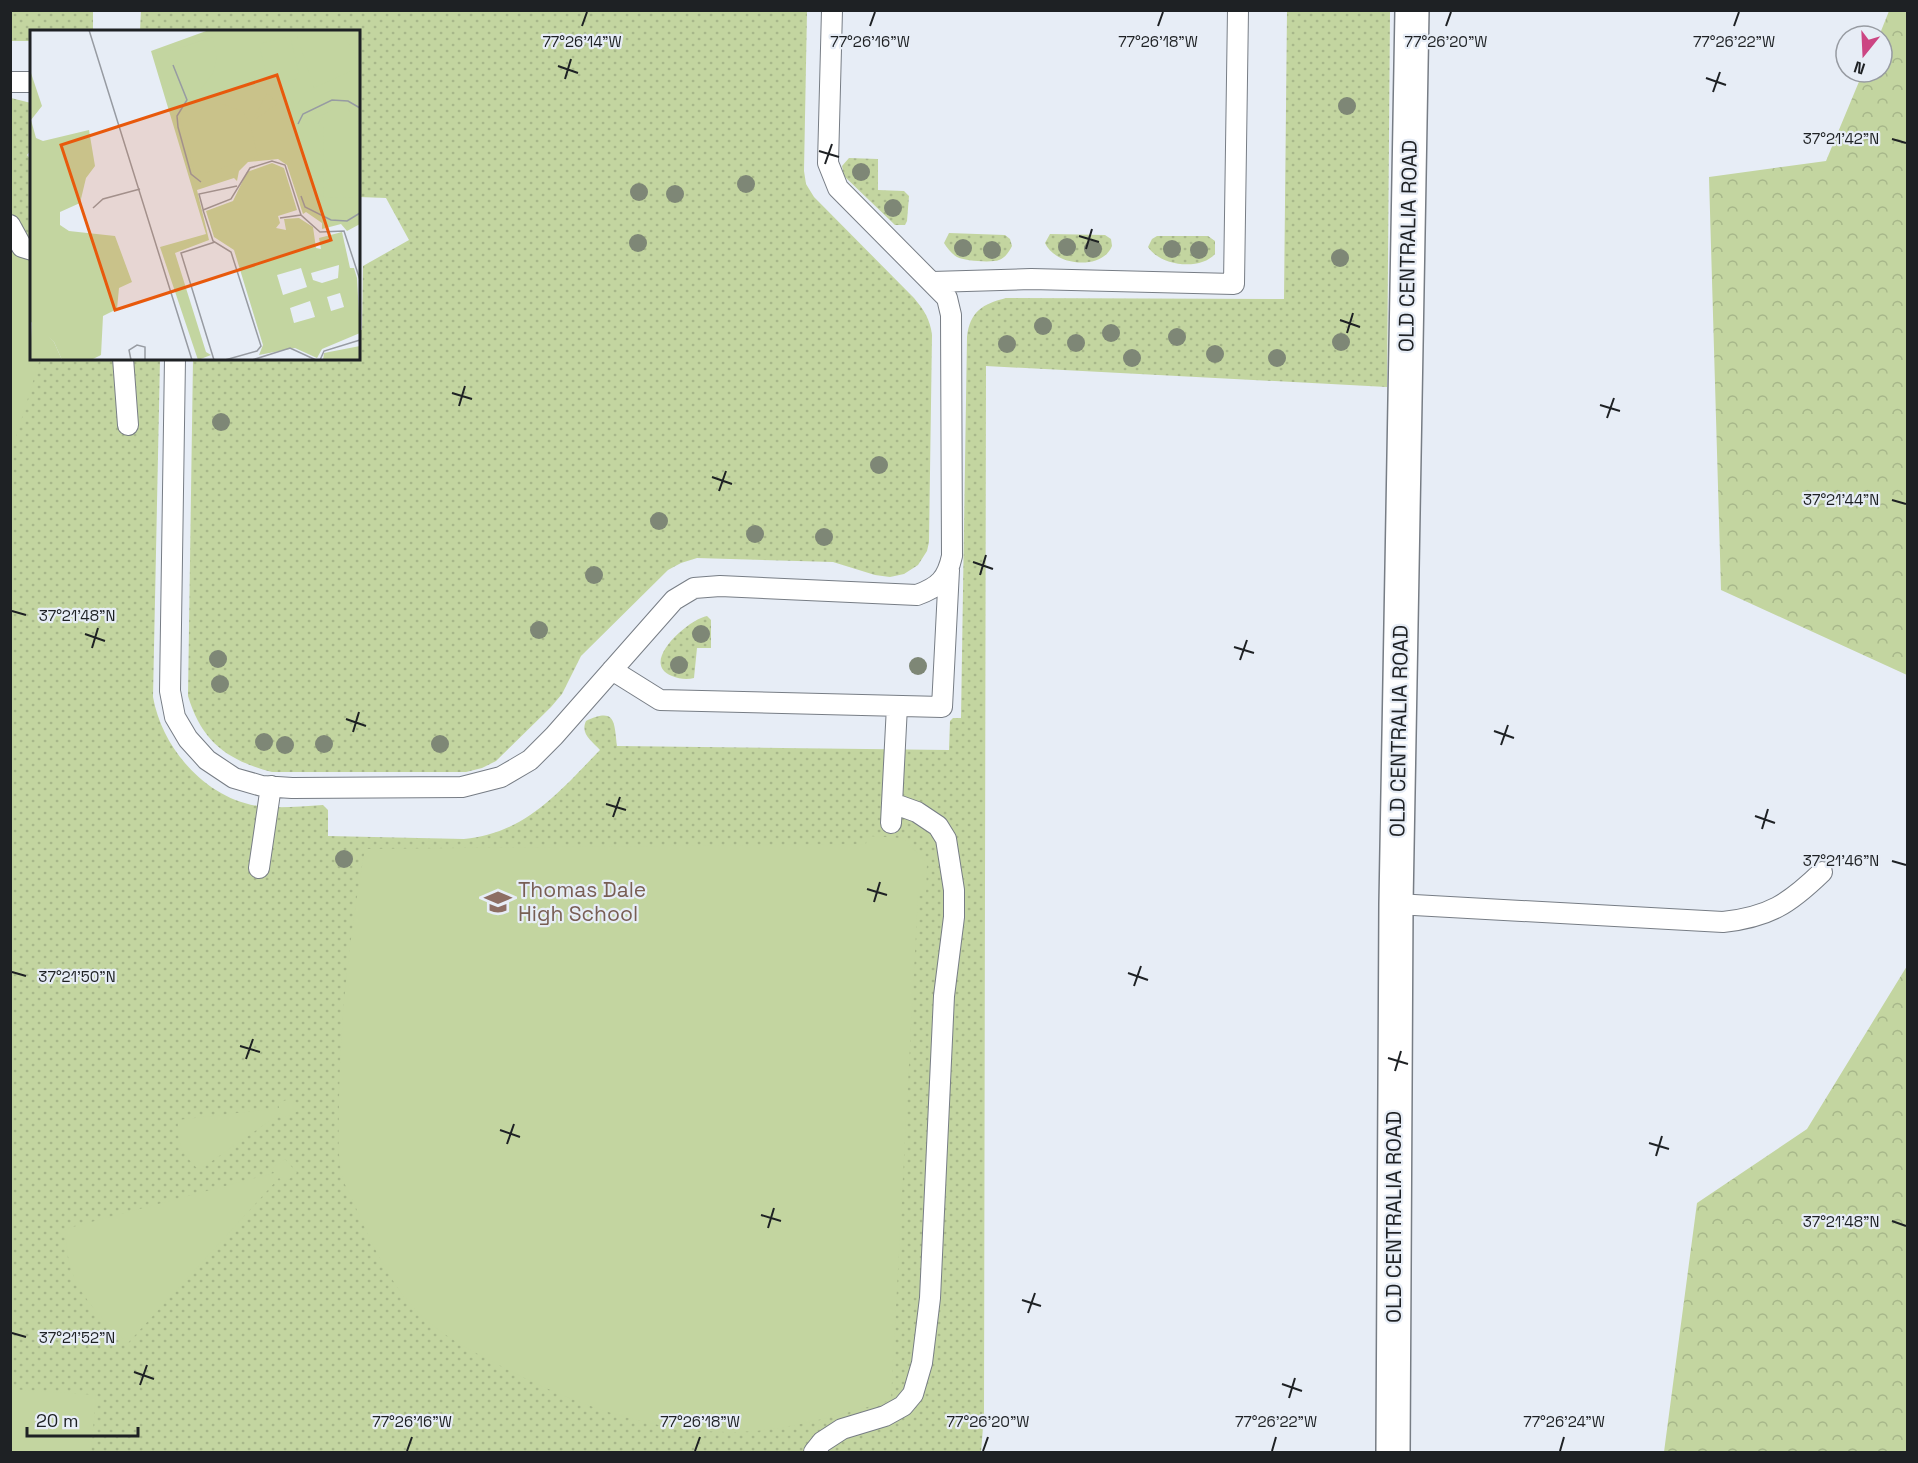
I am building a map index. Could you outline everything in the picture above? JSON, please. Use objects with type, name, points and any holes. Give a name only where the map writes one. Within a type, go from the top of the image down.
[{"type":"street","name":"OLD CENTRALIA ROAD","points":[[1393,1452],[1396,904],[1412,10]]},
{"type":"lane","points":[[612,670],[660,700],[942,707],[949,570],[952,556],[951,315],[947,298],[838,188],[828,163],[832,10]]},
{"type":"lane","points":[[932,282],[1031,279],[1234,284],[1238,10]]},
{"type":"lane","points":[[10,82],[30,82]]},
{"type":"lane","points":[[10,225],[22,247],[30,249]]},
{"type":"lane","points":[[123,360],[128,425]]},
{"type":"lane","points":[[175,360],[170,691],[175,717],[188,739],[207,760],[234,778],[262,786],[292,788],[462,787],[501,777],[530,760],[674,600],[694,588],[720,586],[917,595],[935,588],[949,570]]},
{"type":"lane","points":[[814,1452],[822,1442],[842,1429],[885,1416],[903,1406],[913,1394],[922,1363],[930,1298],[944,996],[954,917],[954,890],[946,839],[938,826],[917,812],[891,813],[897,706]]},
{"type":"lane","points":[[260,868],[271,786]]},
{"type":"lane","points":[[1396,904],[1723,922],[1744,920],[1771,911],[1796,897],[1822,872]]},
{"type":"green space","points":[[11,10],[93,11],[93,30],[30,30],[30,41],[11,41]]},
{"type":"green space","points":[[141,10],[807,11],[804,171],[806,184],[814,197],[914,298],[930,324],[932,335],[929,542],[927,551],[918,565],[904,574],[890,577],[875,575],[833,562],[697,558],[681,563],[668,570],[581,656],[562,694],[551,707],[496,761],[482,768],[466,772],[272,772],[229,755],[218,747],[201,726],[188,696],[193,360],[360,360],[363,266],[409,240],[386,198],[360,197],[360,30],[140,30]]},
{"type":"green space","points":[[1287,11],[1390,11],[1387,387],[986,366],[984,1415],[981,1452],[11,1452],[11,98],[30,103],[30,151],[27,155],[30,159],[30,360],[160,360],[153,697],[158,716],[176,752],[189,768],[220,793],[258,806],[323,805],[328,810],[328,836],[464,839],[506,828],[540,808],[600,750],[586,734],[585,726],[586,721],[603,716],[612,719],[617,746],[949,750],[950,721],[953,718],[961,718],[967,337],[975,315],[984,306],[1006,298],[1284,299]]},
{"type":"green space","points":[[1889,11],[1908,11],[1907,675],[1721,590],[1709,177],[1826,161],[1858,84],[1894,84],[1894,24],[1884,24]]},
{"type":"green space","points":[[849,158],[878,159],[878,190],[904,191],[909,196],[905,225],[895,225],[844,176],[842,166]]},
{"type":"green space","points":[[949,233],[1005,235],[1010,239],[1012,246],[999,260],[966,260],[955,256],[944,243]]},
{"type":"green space","points":[[1050,234],[1105,235],[1111,239],[1112,246],[1107,254],[1099,259],[1089,262],[1068,261],[1050,251],[1045,243]]},
{"type":"green space","points":[[1157,236],[1208,236],[1215,241],[1215,254],[1200,263],[1171,262],[1161,258],[1148,247],[1152,239]]},
{"type":"green space","points":[[10,244],[14,255],[30,261],[30,360],[40,360],[11,453]]},
{"type":"green space","points":[[707,616],[711,620],[711,648],[697,648],[694,678],[677,678],[663,670],[661,662],[663,652],[670,642],[689,625]]},
{"type":"green space","points":[[867,836],[903,838],[927,863],[926,895],[918,896],[891,1400],[831,1417],[767,1430],[726,1432],[666,1426],[608,1412],[553,1391],[466,1348],[421,1315],[398,1288],[379,1257],[345,1184],[340,1168],[339,1102],[344,1007],[350,943],[365,849],[866,844]]},
{"type":"green space","points":[[1907,966],[1907,1452],[1664,1452],[1697,1203],[1807,1129]]},
{"type":"green space","points":[[292,1098],[298,1111],[285,1117],[281,1113],[199,1170],[188,1159],[182,1148],[178,1135],[178,1120],[279,1108],[278,1103]]},
{"type":"green space","points":[[285,1159],[297,1173],[284,1183],[279,1178],[128,1343],[92,1307],[73,1274],[69,1262],[65,1229],[274,1173],[271,1169]]},
{"type":"green space","points":[[10,1389],[96,1395],[91,1452],[11,1452]]},
{"type":"place","name":"Thomas Dale High School","points":[[498,902]]}]
